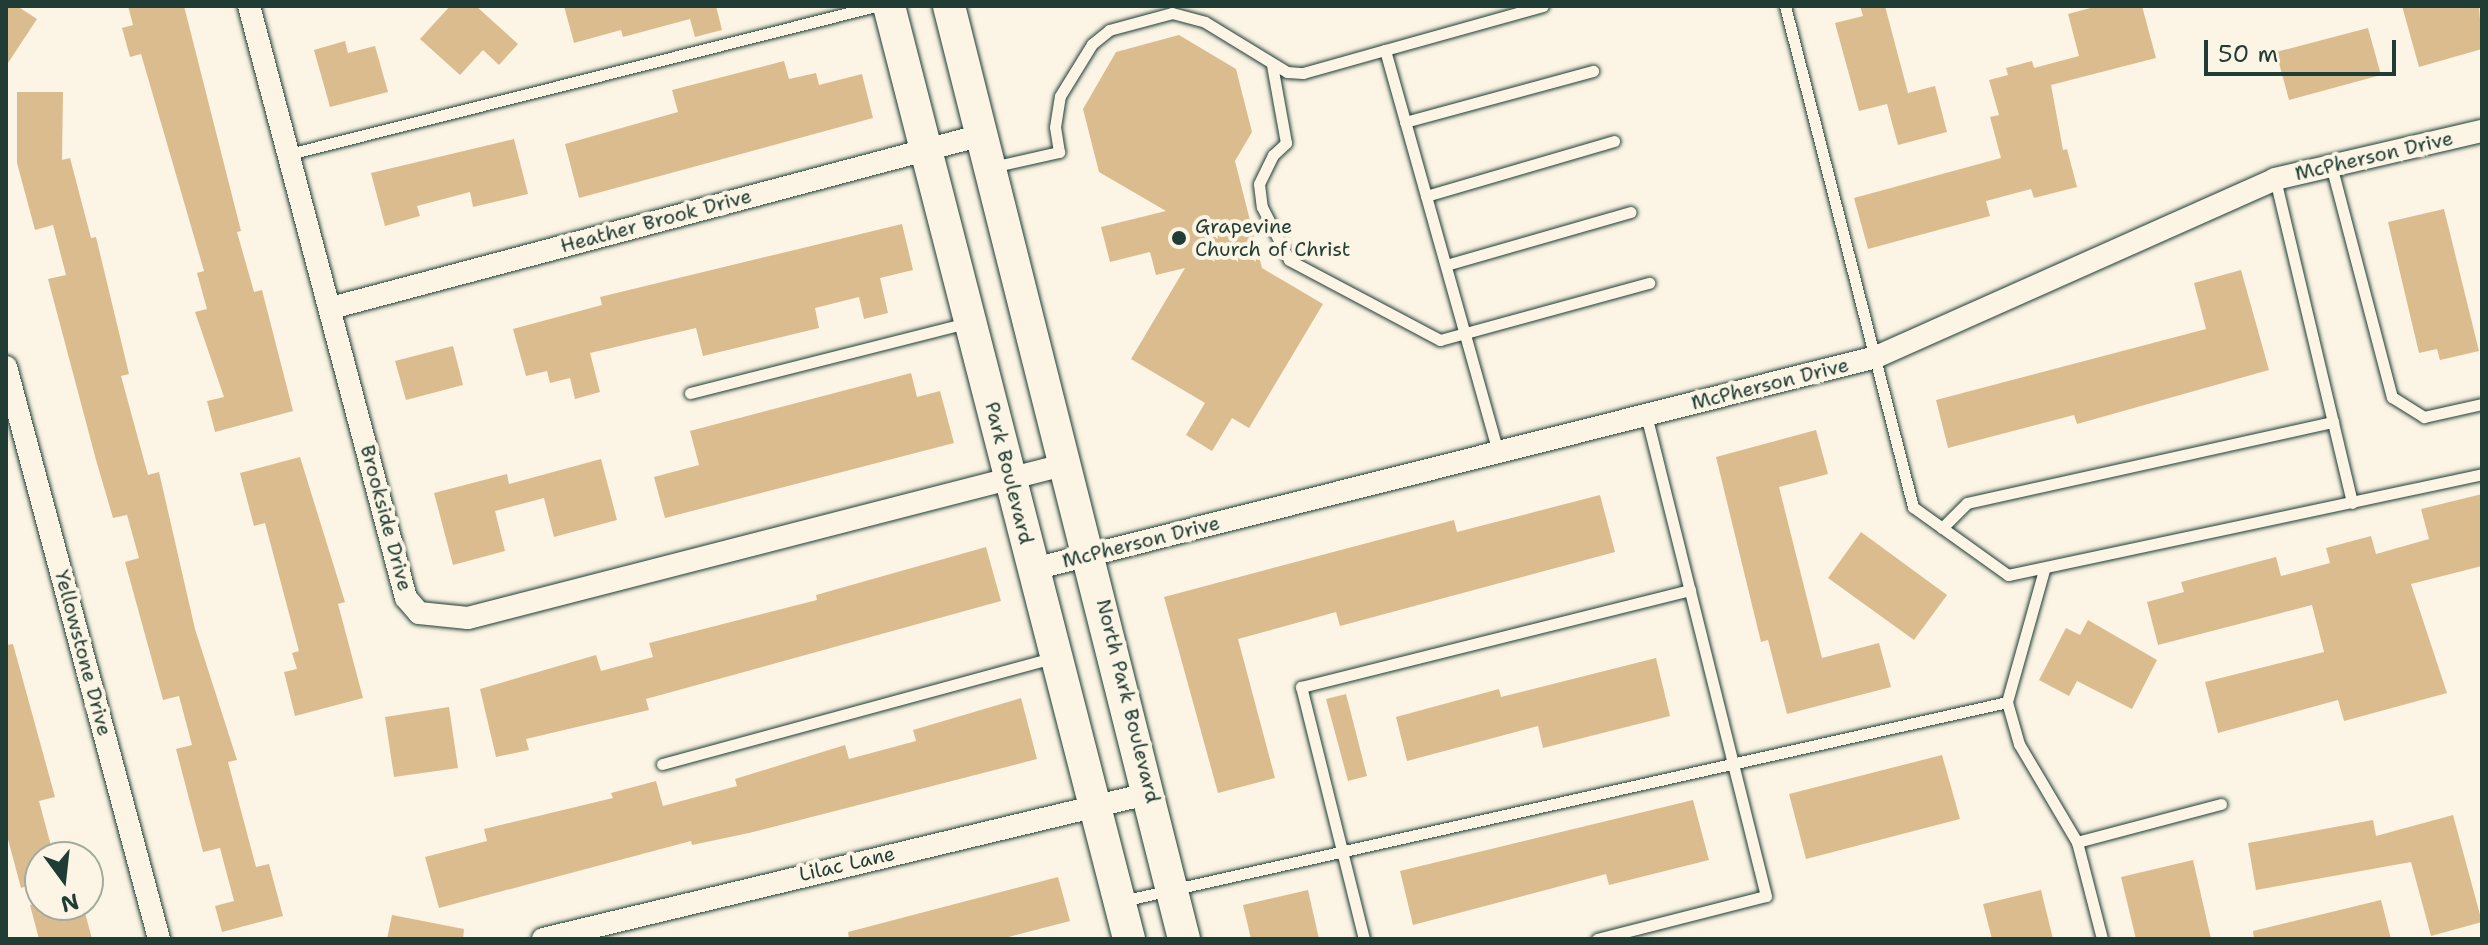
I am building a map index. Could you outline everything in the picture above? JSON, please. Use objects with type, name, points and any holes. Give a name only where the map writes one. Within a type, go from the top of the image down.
[{"type":"main road","name":"Park Boulevard","points":[[889,6],[1129,939]]},
{"type":"main road","points":[[949,6],[1067,464]]},
{"type":"main road","name":"North Park Boulevard","points":[[1067,464],[1151,793],[1184,939]]},
{"type":"street","name":"Brookside Drive","points":[[249,6],[406,598],[431,617],[468,618],[1067,464]]},
{"type":"street","name":"McPherson Drive","points":[[1034,569],[1876,357],[2275,179],[2482,131]]},
{"type":"street","name":"Heather Brook Drive","points":[[331,308],[982,135]]},
{"type":"street","name":"Yellowstone Drive","points":[[6,367],[159,939]]},
{"type":"street","name":"Lilac Lane","points":[[543,939],[1151,793]]},
{"type":"lane","points":[[289,154],[876,6]]},
{"type":"lane","points":[[990,167],[1059,152],[1055,127],[1060,96],[1092,44],[1109,30],[1172,13],[1205,22],[1272,65],[1303,73],[1543,6]]},
{"type":"lane","points":[[1785,6],[1913,507],[2008,575],[2044,570],[2482,474]]},
{"type":"lane","points":[[1385,50],[1498,452]]},
{"type":"lane","points":[[1272,65],[1286,143],[1259,184],[1262,207],[1289,260],[1440,340],[1649,283]]},
{"type":"lane","points":[[1405,122],[1593,71]]},
{"type":"lane","points":[[1426,196],[1614,141]]},
{"type":"lane","points":[[2331,165],[2392,397],[2424,417],[2482,404]]},
{"type":"lane","points":[[2275,179],[2352,503]]},
{"type":"lane","points":[[1446,265],[1631,212]]},
{"type":"lane","points":[[690,393],[970,322]]},
{"type":"lane","points":[[1597,939],[1766,896],[1646,415]]},
{"type":"lane","points":[[1942,528],[1967,503],[2333,422]]},
{"type":"lane","points":[[2044,570],[2007,702],[2019,744],[2077,842],[2102,939]]},
{"type":"lane","points":[[1364,939],[1301,687],[1690,590]]},
{"type":"lane","points":[[662,764],[1057,656]]},
{"type":"lane","points":[[1120,901],[2007,702]]},
{"type":"lane","points":[[2077,842],[2221,804]]},
{"type":"building","points":[[6,6],[17,6],[37,19],[6,66]]},
{"type":"building","points":[[128,6],[184,6],[241,231],[237,232],[254,292],[262,290],[293,411],[215,432],[207,401],[224,397],[195,312],[207,309],[197,273],[204,271],[141,54],[130,57],[122,28],[133,25]]},
{"type":"building","points":[[450,6],[476,6],[518,44],[499,65],[483,50],[460,75],[420,39]]},
{"type":"building","points":[[564,6],[716,6],[722,30],[695,37],[690,19],[623,37],[621,30],[574,43]]},
{"type":"building","points":[[1860,6],[1885,6],[1908,93],[1935,86],[1947,132],[1898,145],[1887,104],[1859,111],[1835,23],[1863,16]]},
{"type":"building","points":[[2098,6],[2142,6],[2156,58],[2051,85],[2063,150],[2067,149],[2077,187],[2034,198],[2031,189],[1986,201],[1990,216],[1868,249],[1854,198],[2001,158],[1990,117],[1999,115],[1989,80],[2008,75],[2006,68],[2032,61],[2034,68],[2079,56],[2068,14]]},
{"type":"building","points":[[2402,6],[2479,6],[2482,49],[2419,67]]},
{"type":"building","points":[[2368,28],[2381,75],[2289,100],[2276,52]]},
{"type":"building","name":"Grapevine Church of Christ","points":[[1179,35],[1236,69],[1252,132],[1235,161],[1262,268],[1323,304],[1249,428],[1232,418],[1212,451],[1186,435],[1205,403],[1131,359],[1185,268],[1156,275],[1150,252],[1110,262],[1101,227],[1166,211],[1099,172],[1083,109],[1116,52]]},
{"type":"building","points":[[345,41],[348,53],[375,46],[388,92],[330,107],[314,50]]},
{"type":"building","points":[[784,61],[789,79],[816,73],[819,85],[862,74],[873,118],[579,198],[565,144],[678,112],[672,90]]},
{"type":"building","points":[[17,92],[63,92],[62,160],[70,158],[91,238],[96,237],[129,374],[121,376],[148,475],[159,472],[195,629],[237,760],[228,762],[256,867],[269,864],[283,916],[222,932],[215,906],[234,901],[220,848],[203,852],[176,749],[192,745],[179,696],[163,700],[125,562],[139,558],[127,515],[113,518],[96,460],[48,279],[66,275],[53,225],[35,230],[17,163]]},
{"type":"building","points":[[514,139],[528,194],[473,207],[470,192],[417,206],[420,216],[385,226],[371,173]]},
{"type":"building","points":[[2444,209],[2479,351],[2440,360],[2437,349],[2419,353],[2388,222]]},
{"type":"building","points":[[902,224],[913,270],[880,278],[888,313],[864,319],[859,297],[815,308],[819,328],[703,356],[696,328],[590,353],[600,392],[575,399],[570,378],[550,383],[547,371],[526,376],[513,329],[602,305],[600,297]]},
{"type":"building","points":[[2241,270],[2269,370],[2077,424],[2074,415],[1948,448],[1936,400],[2206,329],[2194,283]]},
{"type":"building","points":[[453,346],[463,385],[406,400],[395,361]]},
{"type":"building","points":[[911,373],[917,397],[940,391],[954,443],[665,518],[654,477],[699,465],[690,431]]},
{"type":"building","points":[[1816,430],[1828,474],[1779,487],[1822,658],[1879,643],[1891,687],[1787,714],[1768,640],[1761,642],[1716,457]]},
{"type":"building","points":[[300,457],[345,602],[338,604],[363,698],[295,716],[284,672],[297,669],[292,653],[299,651],[265,523],[254,526],[240,473]]},
{"type":"building","points":[[601,459],[617,520],[554,537],[544,498],[495,511],[505,551],[453,565],[434,493],[507,474],[509,484]]},
{"type":"building","points":[[2482,494],[2482,566],[2411,584],[2447,693],[2344,721],[2338,700],[2218,733],[2205,682],[2324,652],[2312,605],[2158,645],[2147,602],[2184,592],[2181,582],[2276,557],[2281,576],[2330,563],[2326,548],[2371,536],[2376,554],[2429,539],[2421,509]]},
{"type":"building","points":[[1600,495],[1615,552],[1340,626],[1336,612],[1238,639],[1275,778],[1218,793],[1164,597],[1454,520],[1457,532]]},
{"type":"building","points":[[1861,532],[1947,595],[1914,640],[1828,578]]},
{"type":"building","points":[[986,547],[1001,601],[646,699],[649,710],[526,739],[529,750],[496,757],[480,689],[596,655],[601,671],[653,657],[649,643],[817,600],[816,595]]},
{"type":"building","points":[[2088,620],[2157,660],[2132,709],[2077,681],[2069,696],[2039,680],[2066,628],[2080,635]]},
{"type":"building","points":[[13,644],[55,797],[39,801],[50,841],[24,841],[24,887],[21,888],[6,832],[6,645]]},
{"type":"building","points":[[1656,658],[1670,716],[1543,748],[1538,726],[1407,761],[1396,717],[1499,689],[1501,697]]},
{"type":"building","points":[[1346,694],[1367,776],[1348,781],[1326,699]]},
{"type":"building","points":[[1021,698],[1037,759],[749,833],[692,845],[691,841],[439,908],[425,857],[487,841],[484,829],[613,798],[611,793],[656,781],[663,806],[737,786],[735,779],[845,745],[849,759],[916,741],[913,730]]},
{"type":"building","points":[[449,707],[458,768],[394,777],[385,717]]},
{"type":"building","points":[[1942,755],[1960,819],[1806,859],[1789,794]]},
{"type":"building","points":[[1693,800],[1709,860],[1609,885],[1606,874],[1413,925],[1400,871]]},
{"type":"building","points":[[2453,815],[2482,922],[2431,936],[2411,862],[2256,890],[2248,843],[2373,820],[2376,836]]},
{"type":"building","points":[[2193,860],[2211,939],[2136,939],[2121,877]]},
{"type":"building","points":[[1058,877],[1070,921],[1001,939],[849,939],[848,932]]},
{"type":"building","points":[[1308,890],[1319,939],[1251,939],[1243,905]]},
{"type":"building","points":[[2041,890],[2053,939],[1992,939],[1983,904]]},
{"type":"building","points":[[2381,900],[2391,939],[2254,939],[2253,931]]},
{"type":"building","points":[[392,915],[464,929],[463,939],[387,939]]},
{"type":"building","points":[[34,921],[87,921],[92,939],[39,939]]},
{"type":"place","name":"Grapevine Church of Christ","points":[[1179,238]]}]
